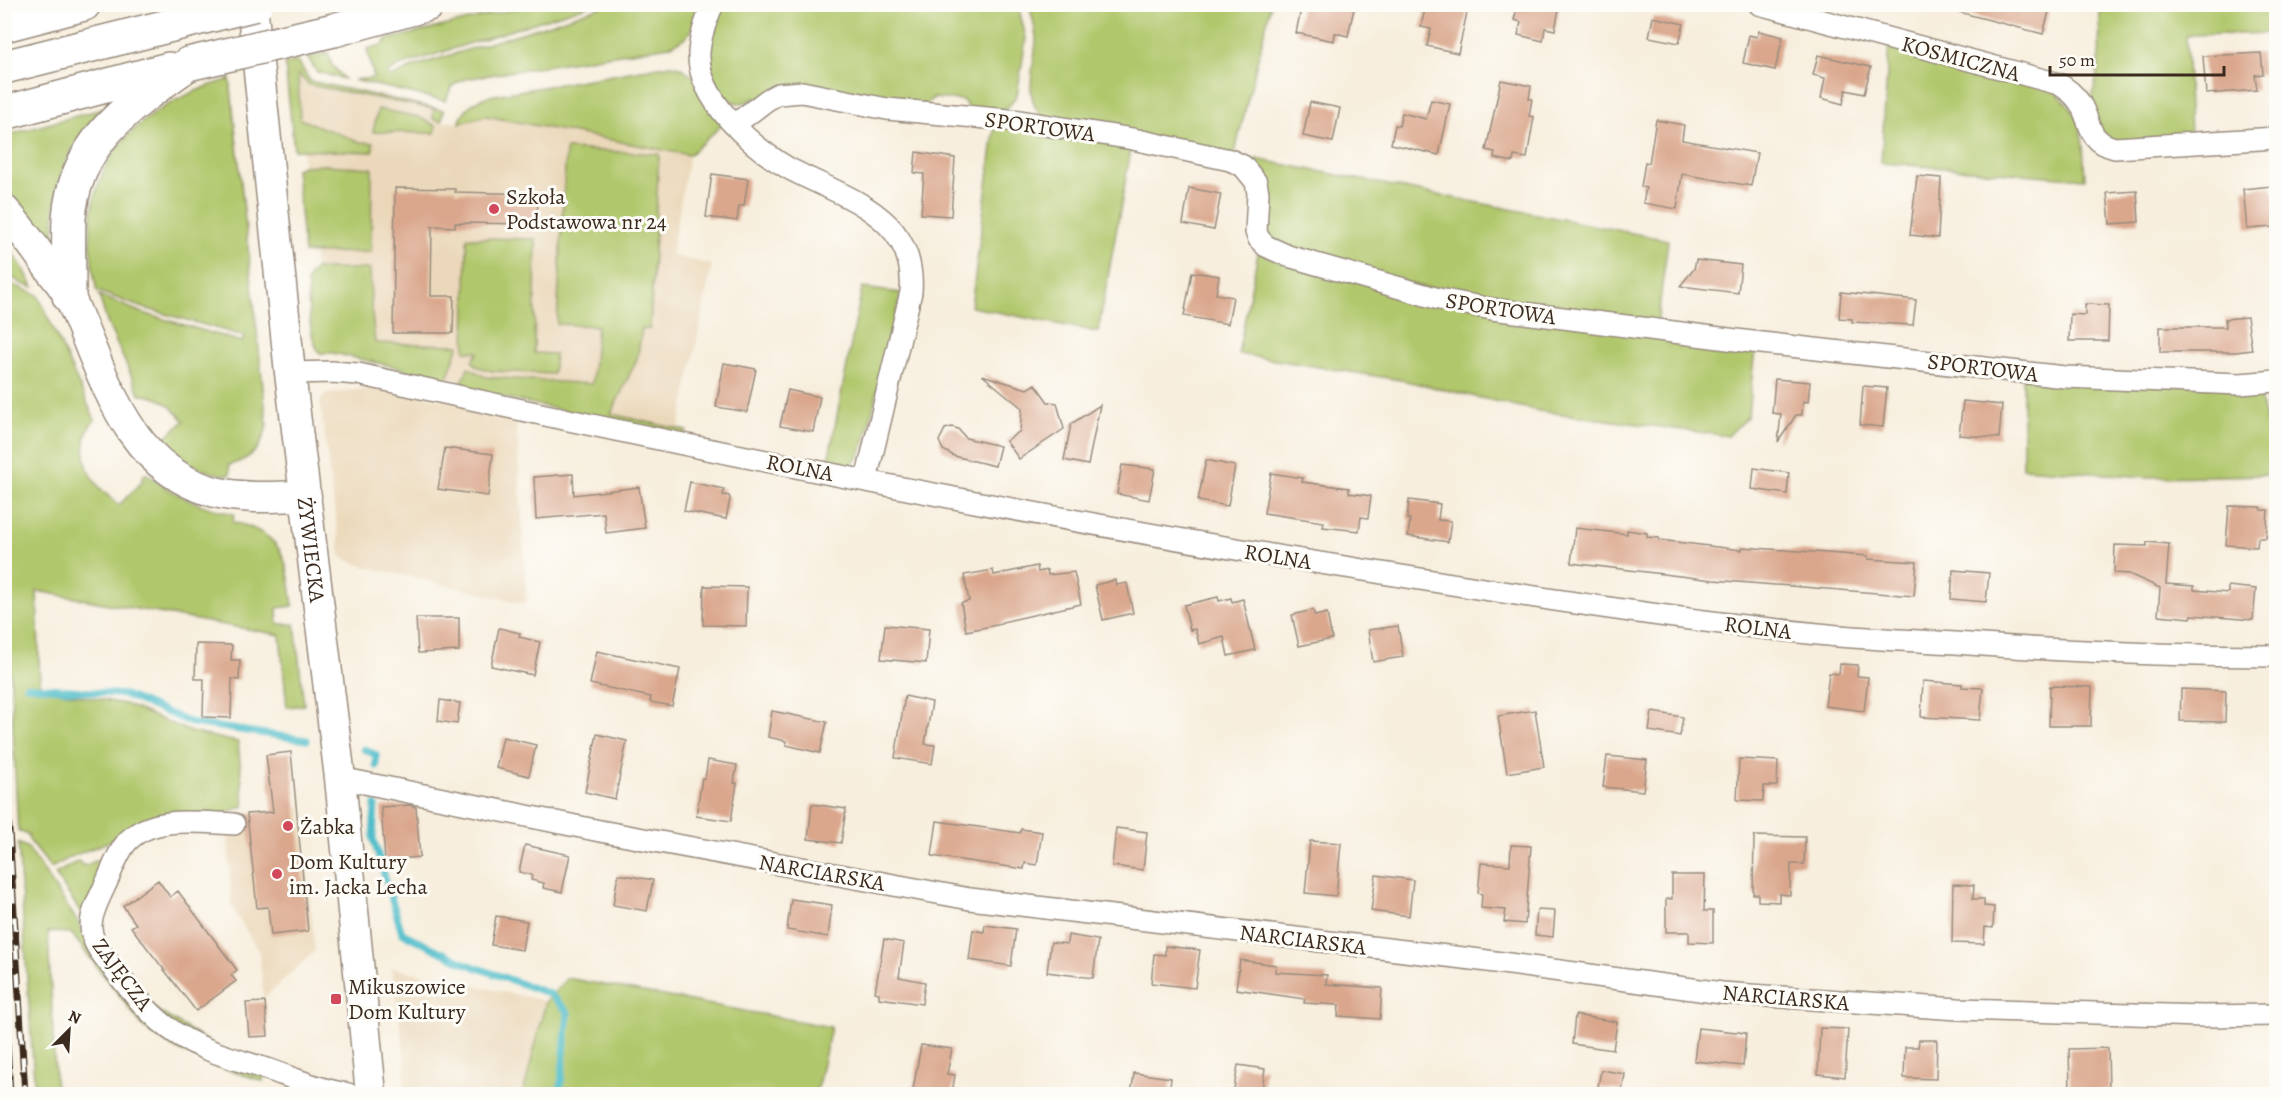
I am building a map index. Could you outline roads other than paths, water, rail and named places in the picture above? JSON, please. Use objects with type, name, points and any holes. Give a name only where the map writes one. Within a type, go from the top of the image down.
[{"type":"highway","points":[[4,25],[84,4]]},
{"type":"highway","points":[[4,67],[254,4]]},
{"type":"highway","points":[[4,112],[188,64],[334,30],[428,4]]},
{"type":"highway","points":[[69,296],[69,217],[72,196],[83,165],[96,142],[120,115],[188,64]]},
{"type":"main road","name":"ŻYWIECKA","points":[[254,4],[290,373],[340,778],[371,1095]]},
{"type":"main road","points":[[4,210],[17,224],[69,296],[110,392],[146,449],[171,472],[214,491],[248,496],[306,496]]},
{"type":"street","points":[[713,4],[701,34],[699,55],[704,79],[713,100],[734,125],[759,148],[787,167],[881,218],[905,249],[912,277],[911,292],[866,480]]},
{"type":"street","name":"KOSMICZNA","points":[[1759,4],[2059,84],[2072,93],[2080,104],[2093,136],[2102,145],[2115,148],[2277,138]]},
{"type":"street","name":"SPORTOWA","points":[[734,125],[767,100],[778,94],[790,92],[887,109],[1020,121],[1143,141],[1230,160],[1243,166],[1256,182],[1258,193],[1256,232],[1266,246],[1288,256],[1439,299],[1503,310],[1744,341],[2065,377],[2240,384],[2277,381]]},
{"type":"street","name":"ROLNA","points":[[290,373],[358,374],[548,416],[1059,518],[1256,553],[1566,600],[1810,633],[2171,656],[2277,656]]},
{"type":"street","name":"NARCIARSKA","points":[[340,778],[600,831],[970,898],[1480,960],[1722,993],[1958,1009],[2192,1016],[2277,1015]]},
{"type":"street","name":"ZAJĘCZA","points":[[234,824],[170,823],[157,825],[135,835],[126,843],[117,858],[101,895],[91,925],[92,935],[98,947],[142,1004],[160,1022],[178,1035],[229,1057],[348,1095]]},
{"type":"waterway","points":[[27,686],[125,695],[192,723],[307,740]]},
{"type":"waterway","points":[[364,749],[376,755],[376,766]]},
{"type":"waterway","points":[[375,805],[373,838],[402,933],[464,963],[550,994],[568,1012],[560,1094]]},
{"type":"railway","points":[[4,749],[25,1094]]},
{"type":"railway","points":[[4,995],[10,1094]]},
{"type":"place","name":"Szkoła Podstawowa nr 24","points":[[494,209]]},
{"type":"place","name":"Żabka","points":[[288,826]]},
{"type":"place","name":"Dom Kultury im. Jacka Lecha","points":[[277,874]]},
{"type":"place","name":"Mikuszowice Dom Kultury","points":[[336,999]]}]
